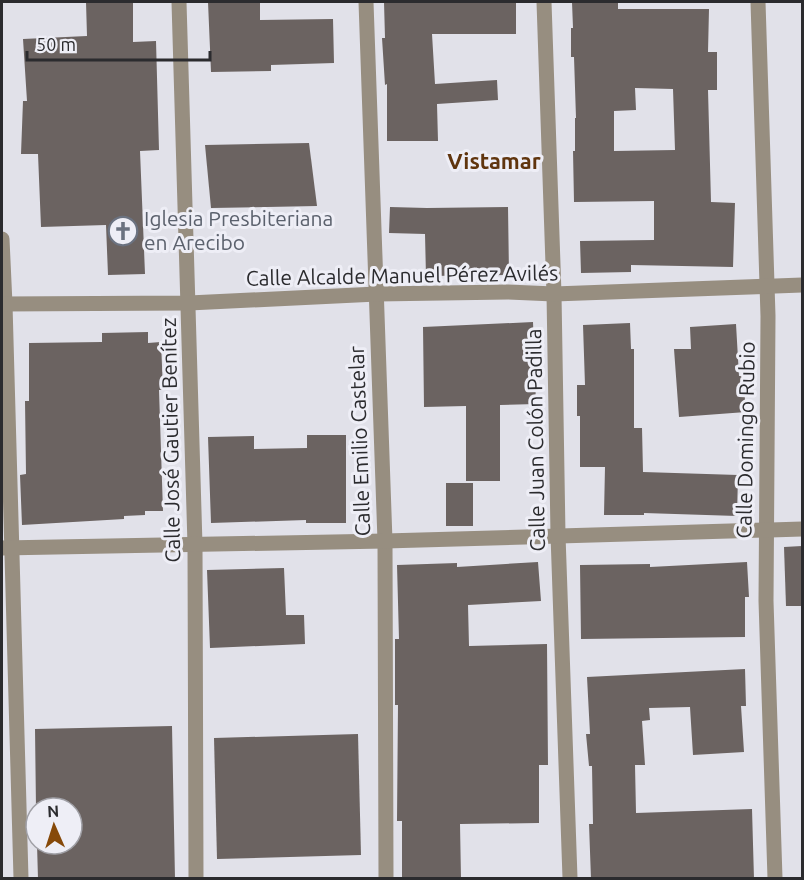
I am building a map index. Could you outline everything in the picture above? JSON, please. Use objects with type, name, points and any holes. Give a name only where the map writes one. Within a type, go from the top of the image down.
[{"type":"street","name":"Calle José Gautier Benítez","points":[[179,2],[195,545],[196,879]]},
{"type":"street","name":"Calle Emilio Castelar","points":[[366,2],[384,541],[386,879]]},
{"type":"street","name":"Calle Juan Colón Padilla","points":[[543,2],[554,294],[558,535],[570,879]]},
{"type":"street","name":"Calle Domingo Rubio","points":[[758,2],[767,286],[766,601],[775,879]]},
{"type":"street","points":[[2,239],[6,548],[21,879]]},
{"type":"street","name":"Calle Alcalde Manuel Pérez Avilés","points":[[3,304],[189,303],[377,294],[508,292],[554,294],[802,285]]},
{"type":"street","points":[[6,548],[384,541],[802,529]]},
{"type":"building","points":[[86,2],[133,2],[133,42],[156,41],[159,150],[140,151],[145,274],[108,275],[106,225],[41,227],[38,154],[21,154],[23,101],[27,101],[23,39],[87,36]]},
{"type":"building","points":[[208,2],[260,2],[260,20],[333,19],[334,63],[271,65],[271,71],[211,72]]},
{"type":"building","points":[[384,2],[516,2],[516,34],[432,34],[435,84],[497,80],[498,100],[437,104],[438,141],[387,141],[387,84],[385,85],[382,38],[385,38]]},
{"type":"building","points":[[572,2],[618,2],[618,9],[709,9],[708,52],[717,52],[717,90],[708,90],[711,202],[735,203],[733,267],[631,265],[631,272],[581,273],[580,241],[654,240],[654,201],[574,202],[573,151],[575,151],[576,118],[574,57],[571,57],[571,28],[573,28]],"holes":[[[635,88],[673,89],[675,150],[614,151],[614,111],[636,110]]]},
{"type":"building","points":[[309,143],[317,206],[211,208],[205,145]]},
{"type":"building","points":[[390,207],[508,207],[509,275],[426,276],[425,234],[389,233]]},
{"type":"building","points":[[533,322],[536,404],[500,405],[500,481],[466,481],[466,406],[424,407],[423,327]]},
{"type":"building","points":[[630,323],[631,349],[634,349],[634,428],[642,428],[643,472],[738,475],[737,516],[644,513],[644,515],[604,515],[605,467],[580,467],[580,416],[577,416],[577,385],[585,385],[583,325]]},
{"type":"building","points":[[736,324],[739,376],[743,376],[746,412],[679,417],[674,349],[691,349],[690,327]]},
{"type":"building","points":[[148,332],[148,343],[161,342],[163,390],[159,390],[163,511],[145,511],[145,515],[124,516],[124,519],[22,525],[20,475],[26,474],[25,401],[29,401],[29,343],[102,342],[102,333]]},
{"type":"building","points":[[307,435],[346,435],[346,523],[306,523],[306,520],[211,523],[208,437],[254,436],[254,449],[307,448]]},
{"type":"building","points":[[446,483],[473,483],[473,526],[446,526]]},
{"type":"building","points":[[802,546],[802,606],[786,606],[784,547]]},
{"type":"building","points":[[538,562],[541,601],[468,605],[469,646],[547,644],[548,765],[539,765],[539,823],[460,824],[461,879],[402,879],[402,821],[397,821],[398,705],[395,705],[395,639],[399,639],[397,565],[457,563],[457,567]]},
{"type":"building","points":[[747,562],[749,597],[745,597],[745,637],[581,639],[580,565],[650,564],[650,567]]},
{"type":"building","points":[[284,568],[286,615],[304,615],[305,644],[210,648],[207,570]]},
{"type":"building","points":[[745,669],[746,706],[741,706],[744,752],[693,755],[690,707],[649,708],[650,720],[642,721],[645,765],[635,765],[636,813],[752,809],[754,879],[591,879],[589,824],[593,824],[592,766],[589,766],[586,734],[590,734],[587,677]]},
{"type":"building","points":[[172,726],[175,879],[38,879],[37,856],[84,856],[84,796],[36,796],[35,729]]},
{"type":"building","points":[[358,734],[361,855],[217,859],[214,738]]},
{"type":"place","name":"Iglesia Presbiteriana en Arecibo","points":[[123,231]]},
{"type":"district","name":"Vistamar","points":[[494,161]]}]
